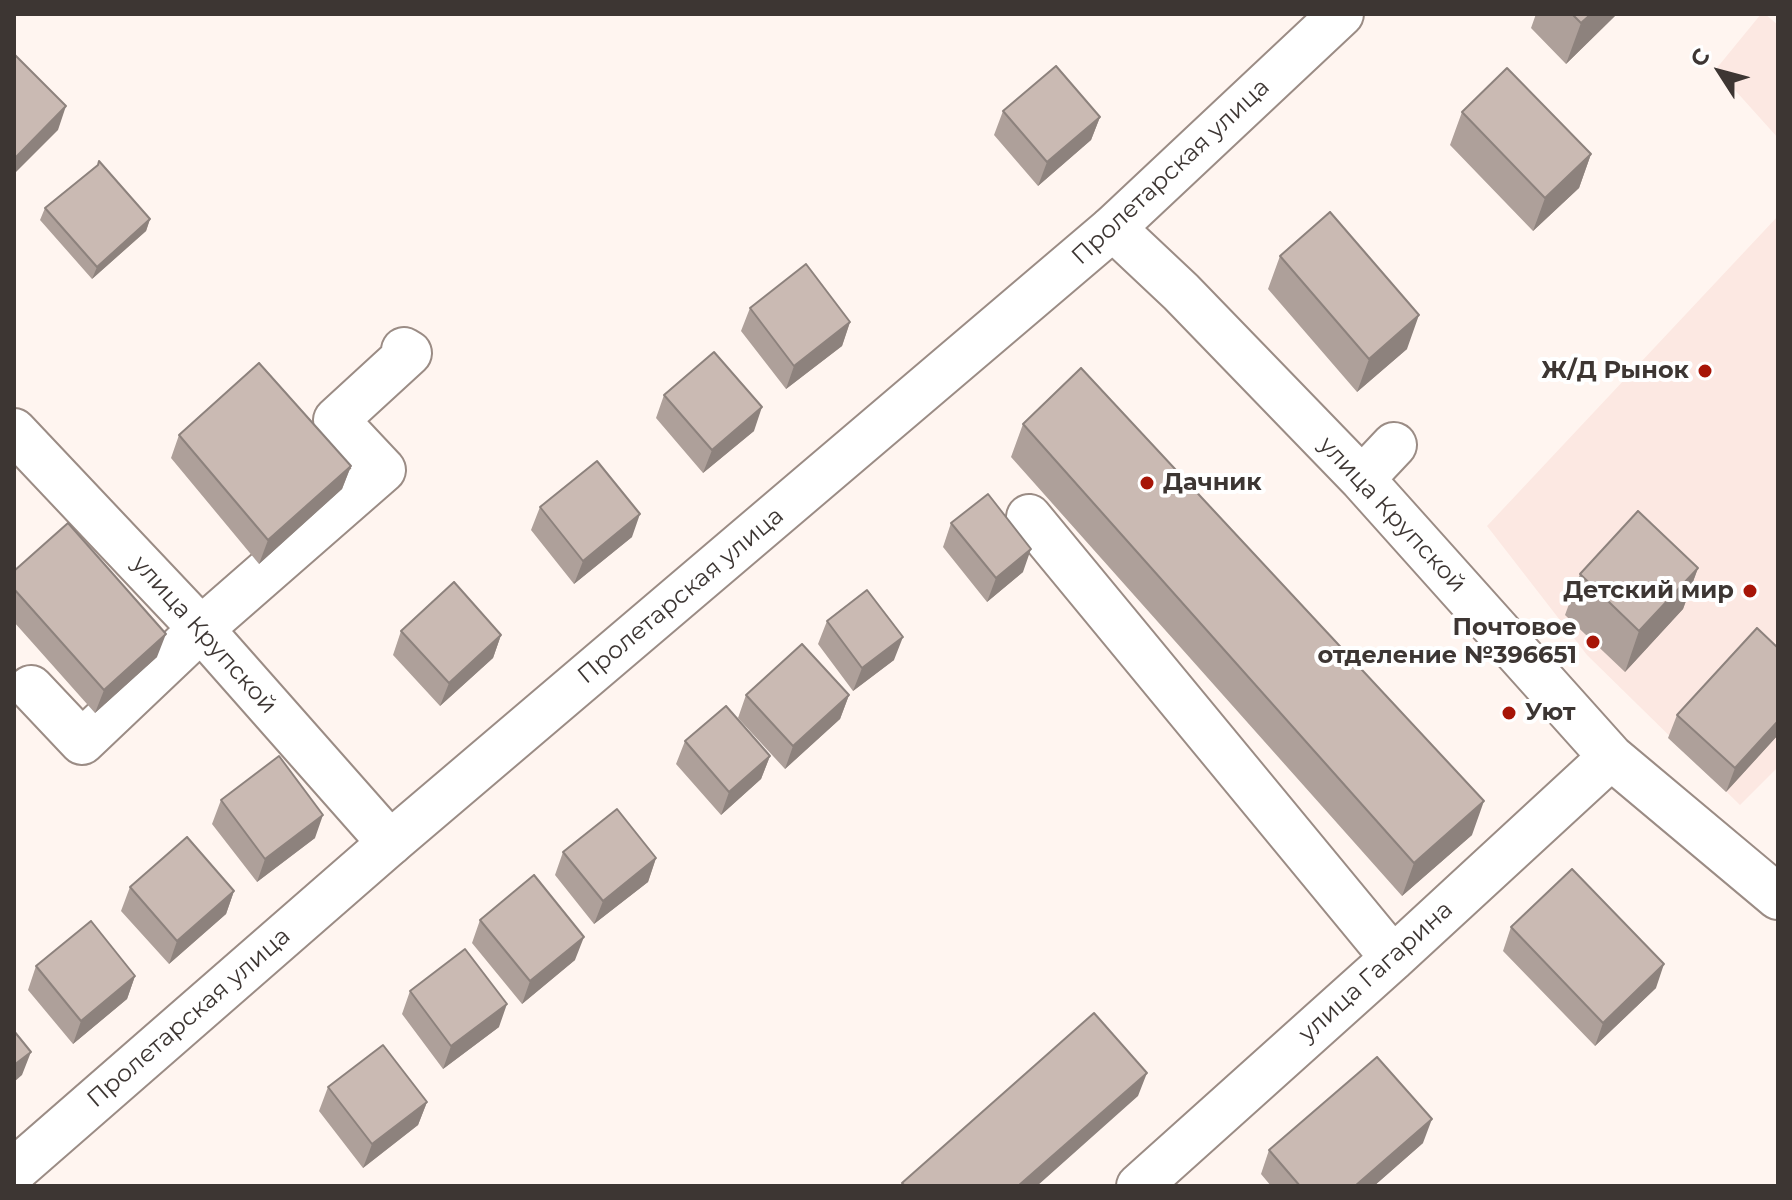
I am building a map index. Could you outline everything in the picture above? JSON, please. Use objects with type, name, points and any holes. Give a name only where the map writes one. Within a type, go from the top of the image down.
[{"type":"street","name":"Пролетарская улица","points":[[14,1171],[390,843],[1113,228],[1341,14]]},
{"type":"street","name":"улица Крупской","points":[[1113,228],[1181,292],[1362,479],[1611,757],[1778,897]]},
{"type":"street","points":[[31,688],[82,742],[201,629],[383,470],[336,420],[409,353],[404,350]]},
{"type":"street","name":"улица Крупской","points":[[14,431],[201,629],[390,843]]},
{"type":"street","points":[[1362,479],[1394,445]]},
{"type":"street","points":[[1029,517],[1393,958]]},
{"type":"street","name":"улица Гагарина","points":[[1139,1186],[1611,757]]},
{"type":"shaded area","points":[[1761,14],[1778,25],[1778,138],[1716,69]]},
{"type":"shaded area","name":"Ж/Д Рынок","points":[[1778,216],[1778,767],[1740,805],[1587,655],[1487,526]]},
{"type":"building","points":[[1572,14],[1591,14],[1581,23]]},
{"type":"building","points":[[14,54],[66,106],[16,157],[14,155]]},
{"type":"building","points":[[1056,66],[1100,117],[1047,162],[1003,111]]},
{"type":"building","points":[[1507,68],[1591,154],[1545,198],[1462,112]]},
{"type":"building","points":[[99,161],[150,219],[97,267],[45,208]]},
{"type":"building","points":[[1330,212],[1419,315],[1369,359],[1280,256]]},
{"type":"building","points":[[806,264],[850,322],[794,366],[750,308]]},
{"type":"building","points":[[714,352],[762,407],[712,450],[664,395]]},
{"type":"building","points":[[259,363],[351,466],[268,540],[179,435]]},
{"type":"building","points":[[1081,368],[1484,801],[1414,863],[1023,424]]},
{"type":"building","points":[[597,461],[640,514],[583,561],[540,507]]},
{"type":"building","points":[[988,494],[1031,549],[996,578],[951,523]]},
{"type":"building","points":[[1638,511],[1698,568],[1639,631],[1580,574]]},
{"type":"building","points":[[68,523],[166,634],[104,690],[14,589],[14,571]]},
{"type":"building","points":[[454,582],[501,635],[449,683],[401,631]]},
{"type":"building","points":[[867,590],[903,637],[862,668],[827,621]]},
{"type":"building","points":[[1757,628],[1778,648],[1778,721],[1735,768],[1677,715]]},
{"type":"building","points":[[802,644],[849,695],[793,746],[746,695]]},
{"type":"building","points":[[726,706],[770,756],[729,792],[685,741]]},
{"type":"building","points":[[279,756],[323,815],[265,859],[221,800]]},
{"type":"building","points":[[617,809],[656,858],[603,901],[563,852]]},
{"type":"building","points":[[187,837],[234,891],[177,941],[130,887]]},
{"type":"building","points":[[1572,869],[1664,964],[1603,1023],[1511,927]]},
{"type":"building","points":[[534,875],[584,937],[530,981],[480,920]]},
{"type":"building","points":[[91,921],[135,976],[81,1021],[36,966]]},
{"type":"building","points":[[465,949],[507,1004],[451,1046],[410,991]]},
{"type":"building","points":[[1094,1013],[1147,1073],[1018,1186],[905,1186],[902,1183]]},
{"type":"building","points":[[14,1031],[31,1052],[14,1065]]},
{"type":"building","points":[[383,1045],[427,1102],[372,1144],[328,1087]]},
{"type":"building","points":[[1377,1057],[1432,1119],[1355,1186],[1300,1186],[1269,1150]]},
{"type":"place","name":"Ж/Д Рынок","points":[[1705,371]]},
{"type":"place","name":"Дачник","points":[[1147,483]]},
{"type":"place","name":"Детский мир","points":[[1750,591]]},
{"type":"place","name":"Почтовое отделение №396651","points":[[1593,642]]},
{"type":"place","name":"Уют","points":[[1509,713]]}]
